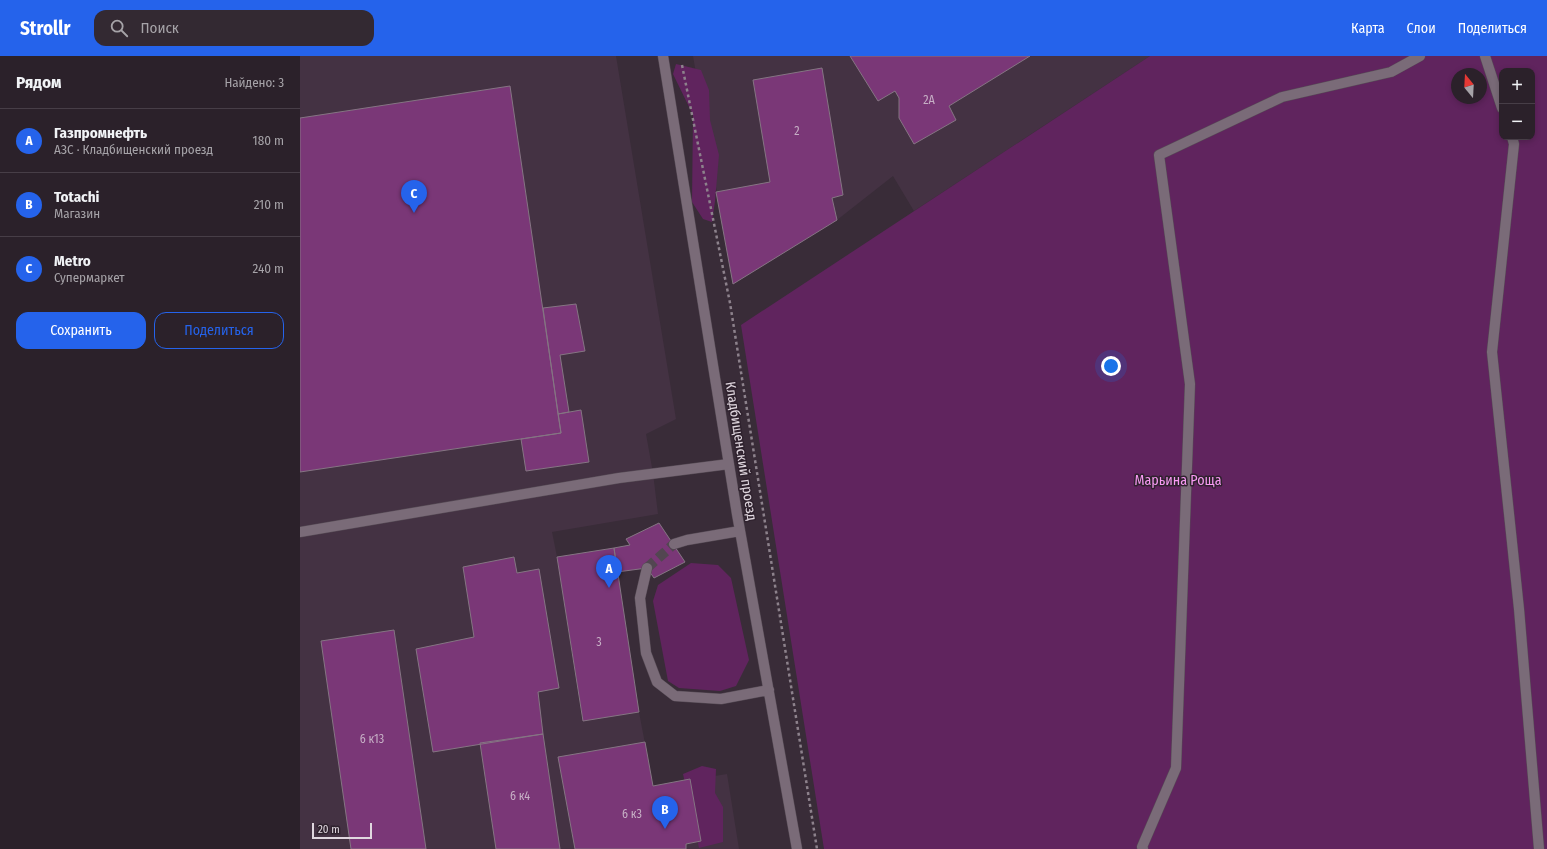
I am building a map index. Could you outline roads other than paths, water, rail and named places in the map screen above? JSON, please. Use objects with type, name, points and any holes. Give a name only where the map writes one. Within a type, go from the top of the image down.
[{"type":"street","name":"Кладбищенский проезд","points":[[663,56],[740,531],[797,849]]},
{"type":"street","points":[[1143,849],[1142,846],[1176,768],[1190,384],[1159,155],[1282,97],[1391,72],[1420,56]]},
{"type":"street","points":[[1485,56],[1501,104]]},
{"type":"street","points":[[1513,140],[1514,144],[1492,352],[1519,609],[1539,849]]},
{"type":"street","points":[[300,532],[619,478],[729,464]]},
{"type":"street","points":[[674,544],[687,540],[740,531]]},
{"type":"street","points":[[647,568],[640,598],[646,653],[657,682],[675,696],[721,699],[769,690]]},
{"type":"tunnel","points":[[647,568],[674,544]]},
{"type":"place","name":"Metro","points":[[414,213]]},
{"type":"place","name":"Газпромнефть","points":[[609,588]]},
{"type":"place","name":"Totachi","points":[[665,829]]},
{"type":"park label","name":"Марьина Роща","points":[[1178,480]]}]
